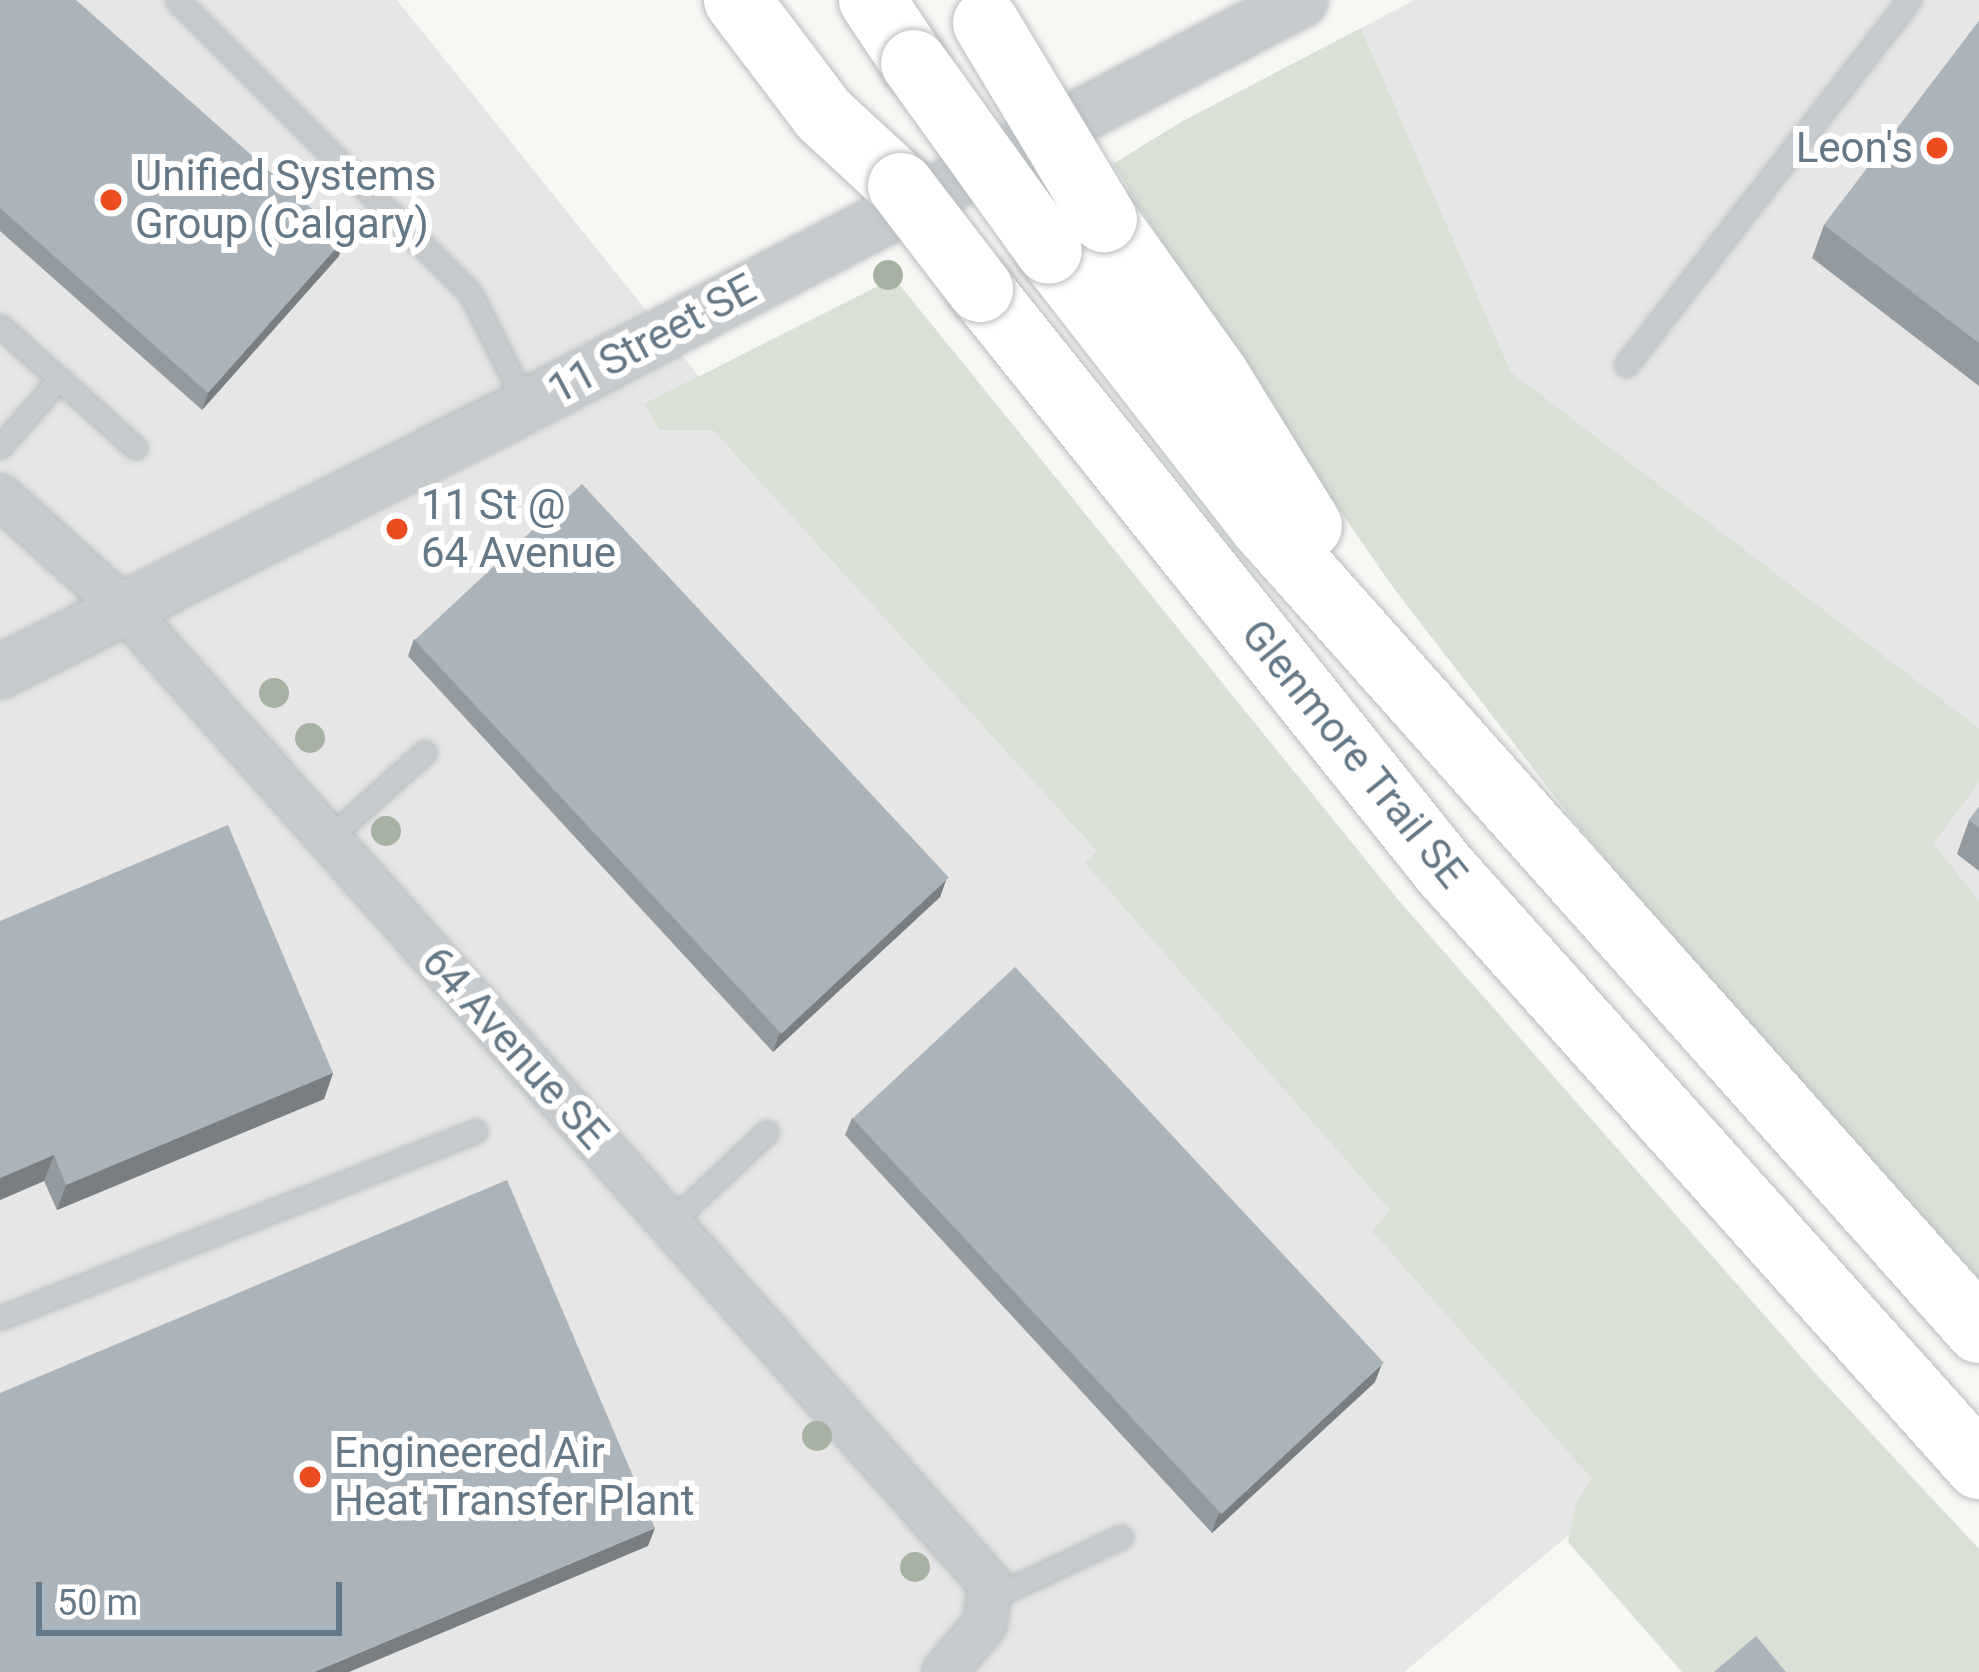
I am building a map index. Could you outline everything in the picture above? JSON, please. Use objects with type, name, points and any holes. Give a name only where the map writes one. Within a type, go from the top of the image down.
[{"type":"highway","points":[[736,0],[836,109]]},
{"type":"highway","points":[[781,0],[836,109]]},
{"type":"highway","name":"Glenmore Trail SE","points":[[872,0],[914,63],[1077,235],[1265,528],[1424,713],[1979,1330]]},
{"type":"highway","points":[[978,11],[1077,235]]},
{"type":"highway","name":"Glenmore Trail SE","points":[[836,109],[1444,869],[1979,1466]]},
{"type":"street","name":"11 Street SE","points":[[0,671],[526,405],[1300,0]]},
{"type":"street","name":"64 Avenue SE","points":[[0,496],[124,608],[990,1584],[987,1612]]},
{"type":"street","points":[[944,1672],[987,1612]]},
{"type":"lane","points":[[177,0],[471,294],[526,405]]},
{"type":"lane","points":[[1626,365],[1909,0]]},
{"type":"lane","points":[[0,326],[136,448]]},
{"type":"lane","points":[[0,447],[59,379]]},
{"type":"lane","points":[[328,838],[425,752]]},
{"type":"lane","points":[[0,1318],[476,1131]]},
{"type":"lane","points":[[670,1223],[767,1132]]},
{"type":"lane","points":[[987,1612],[1121,1538]]},
{"type":"shaded area","points":[[0,0],[397,0],[702,380],[1641,1475],[1404,1672],[0,1672]]},
{"type":"shaded area","points":[[1415,0],[1979,0],[1979,728],[1511,372],[1361,28]]},
{"type":"shaded area","points":[[1361,28],[1511,372],[1979,728],[1979,783],[1934,843],[1979,901],[1979,1278],[1733,1009],[1577,825],[1395,590],[1244,372],[1113,164],[1181,122]]},
{"type":"shaded area","points":[[894,278],[1400,902],[1817,1375],[1979,1549],[1979,1672],[1682,1672],[1568,1542],[1576,1504],[1592,1479],[1372,1231],[1390,1210],[1085,863],[1097,851],[713,430],[659,430],[644,404]]},
{"type":"shaded area","points":[[1979,783],[1979,901],[1934,843]]},
{"type":"building","points":[[0,0],[76,0],[345,238],[208,393],[0,208]]},
{"type":"building","name":"Leon's","points":[[1979,21],[1979,343],[1824,225]]},
{"type":"building","points":[[582,484],[949,877],[781,1034],[415,640]]},
{"type":"building","points":[[1979,807],[1979,828],[1969,820]]},
{"type":"building","points":[[228,825],[333,1073],[66,1185],[54,1155],[0,1178],[0,921]]},
{"type":"building","points":[[1015,967],[1384,1363],[1222,1514],[853,1118]]},
{"type":"building","name":"Engineered Air Heat Transfer Plant","points":[[507,1180],[655,1528],[314,1672],[0,1672],[0,1393]]},
{"type":"building","points":[[1756,1636],[1786,1672],[1714,1672]]},
{"type":"place","name":"Leon's","points":[[1937,148]]},
{"type":"place","name":"Unified Systems Group (Calgary)","points":[[111,200]]},
{"type":"place","name":"11 St @ 64 Avenue","points":[[397,529]]},
{"type":"place","name":"Engineered Air Heat Transfer Plant","points":[[310,1477]]}]
